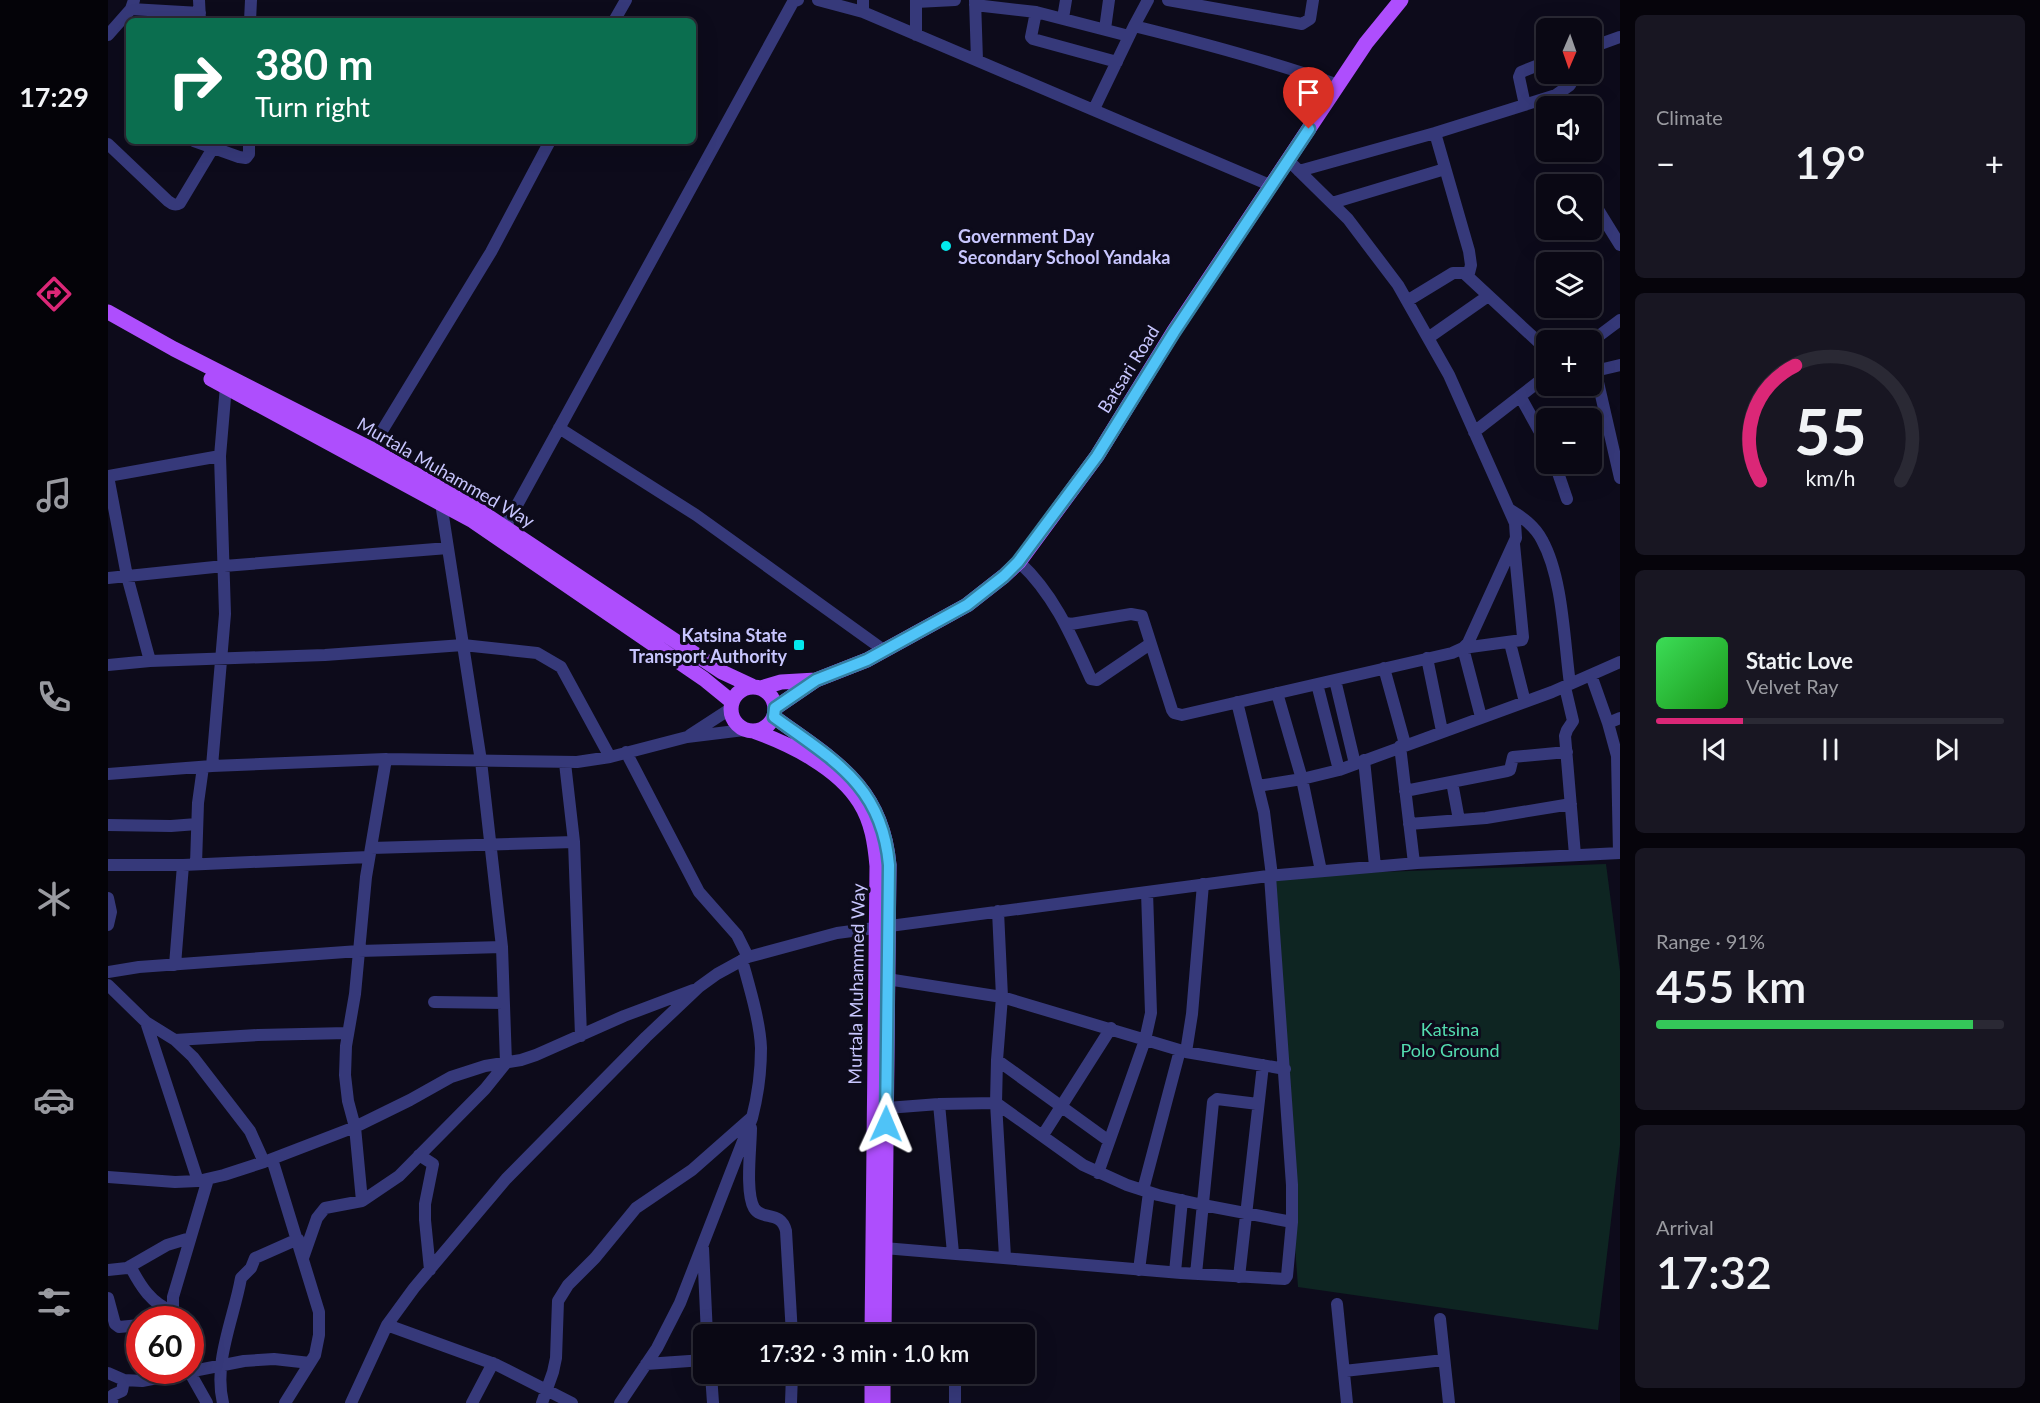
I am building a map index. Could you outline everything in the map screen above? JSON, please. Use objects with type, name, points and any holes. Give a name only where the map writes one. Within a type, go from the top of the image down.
[{"type":"main road","name":"Batsari Road","points":[[816,680],[867,660],[967,605],[1018,562],[1097,456],[1174,332],[1272,186],[1294,166],[1338,85],[1399,0]]},
{"type":"main road","name":"Murtala Muhammed Way","points":[[108,312],[174,349],[371,449],[505,527],[722,672],[756,687]]},
{"type":"main road","name":"Murtala Muhammed Way","points":[[108,324],[473,521],[704,679],[731,705]]},
{"type":"main road","points":[[816,680],[774,713],[769,724],[762,729],[749,730],[737,725],[732,718],[731,705],[736,693],[743,688],[788,681],[816,680]]},
{"type":"main road","points":[[756,687],[768,693],[773,700],[774,713],[843,768],[857,783],[868,798],[884,832],[887,848],[882,926],[887,979],[884,1324]]},
{"type":"main road","name":"Murtala Muhammed Way","points":[[749,730],[799,750],[848,788],[860,803],[876,847],[882,926],[872,1324]]},
{"type":"main road","points":[[872,1384],[872,1403]]},
{"type":"main road","points":[[883,1384],[883,1403]]},
{"type":"street","points":[[108,18],[135,11],[200,17],[199,0]]},
{"type":"street","points":[[250,18],[251,0]]},
{"type":"street","points":[[617,18],[626,0]]},
{"type":"street","points":[[505,527],[793,2],[798,0]]},
{"type":"street","points":[[818,0],[863,6],[916,34],[1272,186]]},
{"type":"street","points":[[916,34],[916,1],[955,0]]},
{"type":"street","points":[[1063,18],[1066,0]]},
{"type":"street","points":[[1105,29],[1109,0]]},
{"type":"street","points":[[1094,109],[1148,0]]},
{"type":"street","points":[[1168,0],[1302,24],[1310,19],[1313,0]]},
{"type":"street","points":[[978,60],[975,2],[1036,12],[1105,29],[1131,31],[1227,49],[1286,66],[1338,85]]},
{"type":"street","points":[[1036,12],[1031,37],[1033,39],[1117,62]]},
{"type":"street","points":[[108,35],[126,19]]},
{"type":"street","points":[[1602,44],[1620,38]]},
{"type":"street","points":[[1525,105],[1519,77],[1521,72],[1536,66]]},
{"type":"street","points":[[1294,166],[1435,133],[1556,95],[1571,84]]},
{"type":"street","points":[[1435,133],[1469,251],[1472,265],[1468,277]]},
{"type":"street","points":[[108,144],[168,201],[177,205],[213,148]]},
{"type":"street","points":[[202,144],[246,158],[249,154],[249,144]]},
{"type":"street","points":[[371,449],[491,252],[548,144]]},
{"type":"street","points":[[1294,166],[1348,219],[1398,285],[1449,375],[1517,531],[1514,544],[1468,643],[1463,648]]},
{"type":"street","points":[[1332,203],[1445,169]]},
{"type":"street","points":[[1602,216],[1620,245]]},
{"type":"street","points":[[1407,301],[1453,273],[1464,273],[1536,341]]},
{"type":"street","points":[[1428,338],[1488,296]]},
{"type":"street","points":[[1602,334],[1620,320]]},
{"type":"street","points":[[1602,369],[1620,365]]},
{"type":"street","points":[[1474,432],[1536,384]]},
{"type":"street","points":[[175,964],[189,864],[208,766],[222,657],[225,614],[220,456],[226,386]]},
{"type":"street","points":[[1520,396],[1536,425]]},
{"type":"street","points":[[1601,396],[1620,478]]},
{"type":"street","points":[[559,428],[696,515],[885,651]]},
{"type":"street","points":[[150,661],[127,576],[108,476],[220,456]]},
{"type":"street","points":[[1558,474],[1567,499]]},
{"type":"street","points":[[303,1258],[317,1218],[325,1208],[362,1201],[399,1176],[484,1089],[506,1062],[502,947],[481,761],[441,503]]},
{"type":"street","points":[[1509,509],[1526,519],[1542,539],[1557,586],[1573,721],[1565,736],[1575,855]]},
{"type":"street","points":[[1066,623],[1131,614],[1142,616],[1174,713],[1182,715],[1463,648],[1522,640],[1524,637],[1514,544]]},
{"type":"street","points":[[108,578],[448,548]]},
{"type":"street","points":[[1018,562],[1034,576],[1066,623],[1091,679],[1094,681],[1150,644]]},
{"type":"street","points":[[1510,643],[1525,702]]},
{"type":"street","points":[[108,665],[222,657],[325,655],[463,645],[537,653],[561,667],[610,757]]},
{"type":"street","points":[[1463,648],[1481,717]]},
{"type":"street","points":[[1427,658],[1442,731]]},
{"type":"street","points":[[1258,786],[1339,770],[1568,686],[1620,662]]},
{"type":"street","points":[[1384,668],[1402,745],[1414,863]]},
{"type":"street","points":[[351,1403],[387,1325],[506,1179],[646,1037],[699,987],[717,974],[745,959],[837,933],[882,926],[1321,871],[1414,863],[1619,853],[1618,749],[1614,720],[1591,675]]},
{"type":"street","points":[[1335,680],[1360,762],[1376,866]]},
{"type":"street","points":[[1317,684],[1339,770]]},
{"type":"street","points":[[1277,693],[1302,779],[1321,871]]},
{"type":"street","points":[[884,1248],[1140,1270],[1285,1279],[1292,1222],[1285,1069],[1271,876],[1264,812],[1237,702]]},
{"type":"street","points":[[687,737],[731,705]]},
{"type":"street","points":[[108,774],[208,766],[386,759],[565,763],[610,757],[687,737],[749,730]]},
{"type":"street","points":[[620,1403],[669,1329],[680,1303],[752,1118],[758,1094],[761,1046],[745,959],[737,935],[699,892],[626,752]]},
{"type":"street","points":[[1405,791],[1510,770],[1513,758],[1567,752]]},
{"type":"street","points":[[362,1201],[355,1127],[348,1101],[345,1075],[361,915],[386,759]]},
{"type":"street","points":[[565,763],[574,842],[581,1036]]},
{"type":"street","points":[[1452,782],[1459,820]]},
{"type":"street","points":[[1409,825],[1486,818],[1571,804]]},
{"type":"street","points":[[108,825],[197,824]]},
{"type":"street","points":[[108,865],[189,864],[574,842]]},
{"type":"street","points":[[1140,1270],[1146,1191],[1192,1014],[1203,884]]},
{"type":"street","points":[[1098,1173],[1145,1040],[1152,1007],[1147,892]]},
{"type":"street","points":[[108,898],[111,912],[108,925]]},
{"type":"street","points":[[998,911],[1002,997],[996,1060],[996,1102],[1005,1257]]},
{"type":"street","points":[[108,972],[175,964],[359,951],[502,947]]},
{"type":"street","points":[[887,979],[1002,997],[1183,1051],[1285,1069]]},
{"type":"street","points":[[108,985],[146,1022],[175,1040],[194,1057],[239,1113],[268,1161],[298,1239],[319,1312],[319,1335],[315,1355],[285,1403]]},
{"type":"street","points":[[108,1177],[175,1182],[203,1180],[268,1161],[355,1127],[451,1077],[485,1066],[536,1055],[624,1016],[699,987]]},
{"type":"street","points":[[434,1002],[504,1003]]},
{"type":"street","points":[[146,1022],[203,1180],[190,1238],[172,1297],[172,1306]]},
{"type":"street","points":[[1043,1135],[1111,1028]]},
{"type":"street","points":[[175,1040],[348,1033]]},
{"type":"street","points":[[996,1060],[1109,1141]]},
{"type":"street","points":[[1239,1277],[1263,1065]]},
{"type":"street","points":[[1196,1274],[1214,1099],[1258,1104]]},
{"type":"street","points":[[887,1108],[996,1102],[1083,1165],[1098,1173],[1146,1191],[1203,1205],[1292,1222]]},
{"type":"street","points":[[939,1104],[953,1253]]},
{"type":"street","points":[[752,1118],[749,1187],[754,1208],[781,1220],[784,1224],[791,1324]]},
{"type":"street","points":[[542,1403],[556,1359],[558,1301],[567,1285],[595,1258],[636,1208],[692,1170],[752,1118]]},
{"type":"street","points":[[419,1155],[433,1164],[425,1220],[430,1270]]},
{"type":"street","points":[[1175,1272],[1182,1200]]},
{"type":"street","points":[[108,1270],[130,1266],[167,1245],[190,1238]]},
{"type":"street","points":[[222,1402],[221,1365],[242,1275],[251,1268],[255,1258],[298,1239]]},
{"type":"street","points":[[702,1244],[706,1324]]},
{"type":"street","points":[[130,1266],[148,1296],[159,1306]]},
{"type":"street","points":[[108,1298],[115,1324],[119,1327],[126,1326]]},
{"type":"street","points":[[1337,1304],[1347,1403]]},
{"type":"street","points":[[1440,1319],[1449,1403]]},
{"type":"street","points":[[387,1325],[493,1363],[572,1403]]},
{"type":"street","points":[[204,1368],[274,1359],[310,1363]]},
{"type":"street","points":[[1344,1371],[1444,1360]]},
{"type":"street","points":[[646,1364],[693,1361]]},
{"type":"street","points":[[472,1403],[493,1363]]},
{"type":"street","points":[[108,1373],[126,1380]]},
{"type":"street","points":[[112,1403],[113,1395],[122,1391],[123,1380]]},
{"type":"street","points":[[196,1384],[207,1403]]},
{"type":"street","points":[[712,1384],[713,1403]]},
{"type":"street","points":[[791,1403],[792,1384]]},
{"type":"street","points":[[954,1384],[955,1403]]},
{"type":"green space","name":"Katsina Polo Ground","points":[[1606,864],[1620,971],[1620,1145],[1598,1330],[1298,1287],[1268,876]]},
{"type":"place","name":"Government Day Secondary School Yandaka","points":[[946,246]]},
{"type":"place","name":"Katsina State Transport Authority","points":[[799,645]]},
{"type":"route","points":[[886,1124],[889,865],[884,832],[868,798],[857,783],[843,768],[774,717],[775,708],[816,680],[867,660],[967,605],[1018,562],[1097,456],[1174,332],[1309,129]]}]
